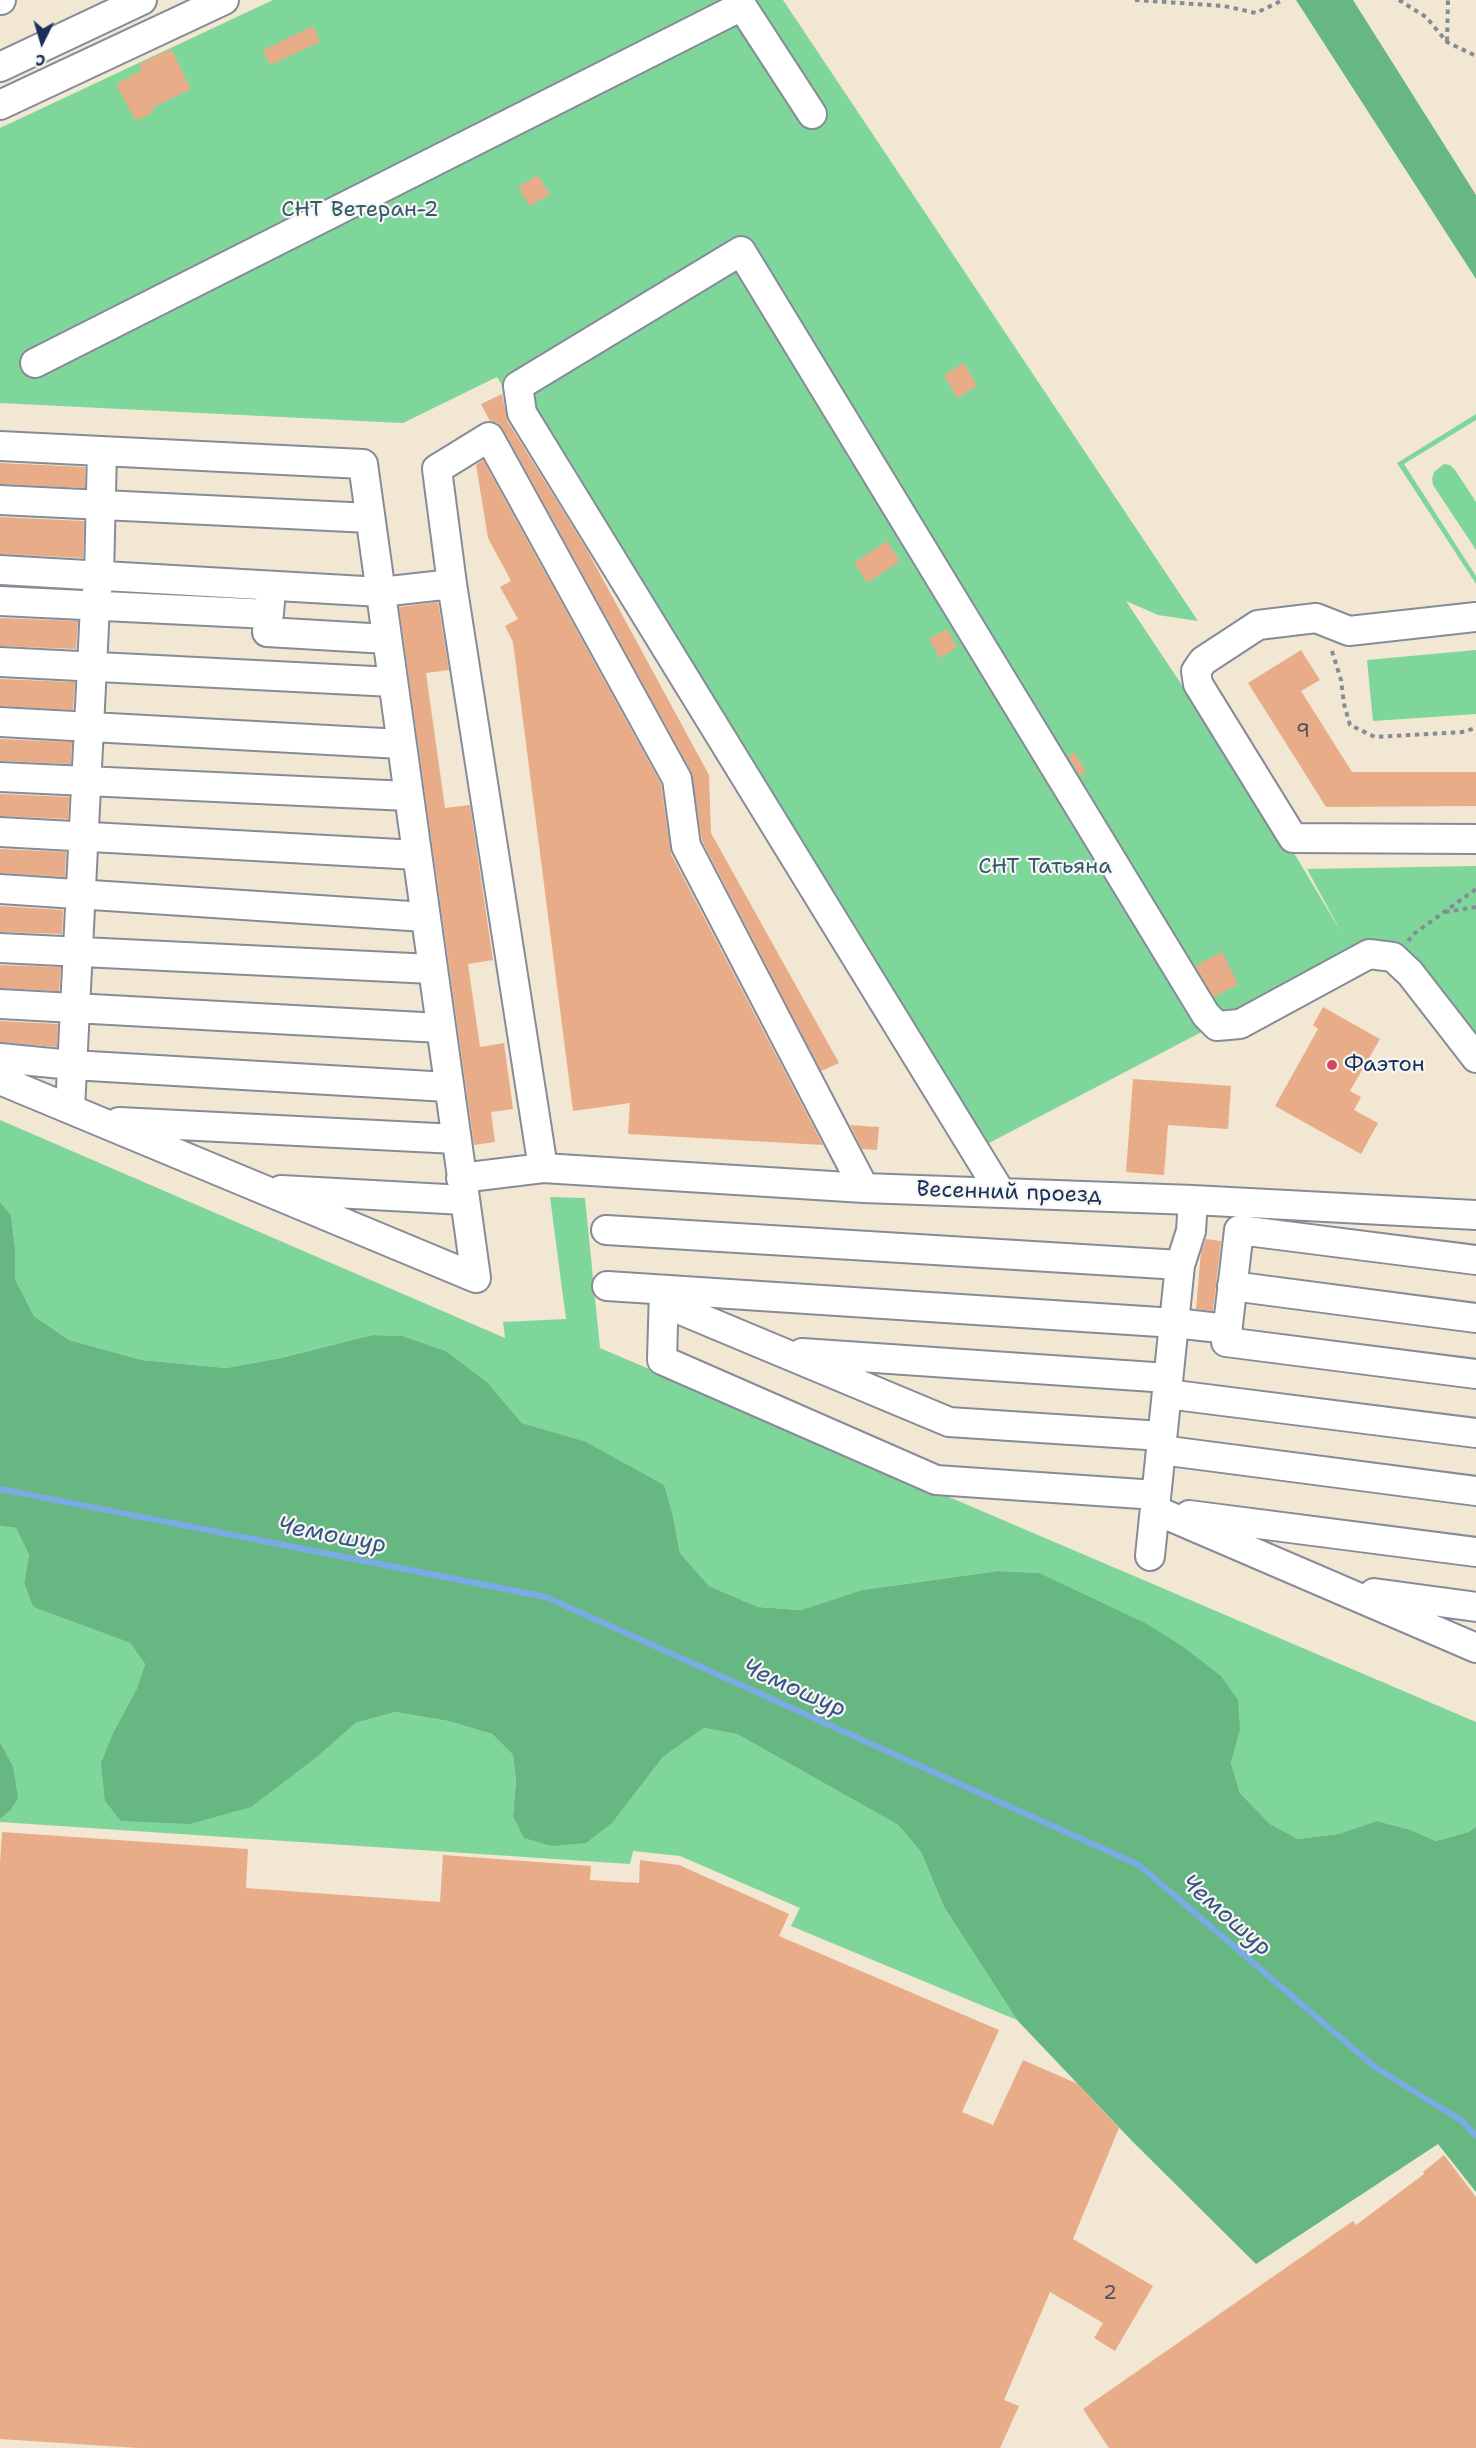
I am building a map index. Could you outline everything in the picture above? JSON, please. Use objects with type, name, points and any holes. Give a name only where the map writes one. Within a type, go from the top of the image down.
[{"type":"street","points":[[0,67],[142,0]]},
{"type":"street","points":[[0,105],[224,0]]},
{"type":"street","points":[[35,363],[740,3],[812,114]]},
{"type":"street","points":[[1002,1193],[522,413],[518,386],[741,251],[1206,1016],[1217,1026],[1240,1024],[1369,954],[1393,957],[1410,973],[1476,1058]]},
{"type":"street","points":[[543,1168],[452,584],[437,469],[489,438],[677,779],[686,846],[864,1188]]},
{"type":"street","points":[[0,446],[363,464],[476,1278],[0,1080]]},
{"type":"street","points":[[70,1109],[95,606],[99,576],[102,451]]},
{"type":"street","points":[[0,500],[370,518]]},
{"type":"street","points":[[0,570],[381,592],[452,584]]},
{"type":"street","points":[[273,586],[267,632],[387,639]]},
{"type":"street","points":[[0,601],[269,614]]},
{"type":"street","points":[[1476,617],[1349,631],[1316,618],[1258,625],[1203,661],[1196,671],[1198,684],[1293,838],[1476,839]]},
{"type":"street","points":[[0,662],[393,682]]},
{"type":"street","points":[[0,722],[401,744]]},
{"type":"street","points":[[0,777],[408,796]]},
{"type":"street","points":[[0,832],[417,855]]},
{"type":"street","points":[[0,889],[425,917]]},
{"type":"street","points":[[0,948],[432,969]]},
{"type":"street","points":[[0,1004],[75,1006],[440,1028]]},
{"type":"street","points":[[0,1058],[72,1065],[448,1087]]},
{"type":"street","points":[[98,1121],[456,1139]]},
{"type":"street","name":"Весенний проезд","points":[[260,1188],[463,1189],[543,1168],[864,1188],[1193,1200],[1476,1215]]},
{"type":"street","points":[[1150,1556],[1180,1265],[1191,1231],[1193,1200]]},
{"type":"street","points":[[606,1230],[1180,1265]]},
{"type":"street","points":[[1476,1260],[1239,1230],[1226,1342],[1476,1374]]},
{"type":"street","points":[[608,1286],[664,1296],[1175,1323],[1228,1329]]},
{"type":"street","points":[[1232,1286],[1476,1318]]},
{"type":"street","points":[[664,1296],[780,1351],[949,1422],[1162,1443],[1476,1491]]},
{"type":"street","points":[[664,1296],[662,1360],[936,1480],[1156,1503],[1476,1552]]},
{"type":"street","points":[[780,1351],[1167,1386],[1476,1433]]},
{"type":"street","points":[[1156,1503],[1338,1588],[1476,1648]]},
{"type":"street","points":[[1338,1588],[1476,1607]]},
{"type":"path","points":[[1134,0],[1224,6],[1256,13],[1283,0]]},
{"type":"path","points":[[1399,0],[1426,17],[1447,42],[1476,56]]},
{"type":"path","points":[[1447,42],[1449,0]]},
{"type":"path","points":[[1316,618],[1330,647],[1341,680],[1350,725],[1375,737],[1462,732],[1476,728]]},
{"type":"path","points":[[1393,957],[1415,933],[1476,889]]},
{"type":"path","points":[[1444,912],[1476,907]]},
{"type":"green space","points":[[273,0],[783,0],[1198,621],[1158,615],[1126,601],[1297,858],[1341,932],[1307,869],[1476,866],[1476,1047],[1416,973],[1353,953],[968,1154],[497,377],[403,423],[0,403],[0,128]]},
{"type":"green space","points":[[1296,0],[1353,0],[1476,195],[1476,279]]},
{"type":"green space","points":[[1476,414],[1476,420],[1404,464],[1476,576],[1476,584],[1397,463]]},
{"type":"green space","points":[[1444,464],[1450,465],[1455,470],[1476,502],[1476,550],[1433,485],[1434,472]]},
{"type":"green space","points":[[1476,650],[1476,714],[1373,721],[1367,660]]},
{"type":"green space","points":[[0,1120],[505,1338],[503,1322],[566,1319],[550,1197],[585,1198],[600,1348],[1476,1722],[1476,1827],[1468,1832],[1436,1841],[1411,1830],[1377,1821],[1338,1834],[1298,1839],[1270,1824],[1240,1793],[1231,1763],[1240,1730],[1039,1573],[998,1571],[862,1590],[801,1610],[758,1607],[709,1586],[680,1553],[673,1517],[584,1441],[522,1423],[487,1382],[446,1351],[403,1336],[372,1335],[281,1358],[226,1368],[142,1360],[69,1340],[34,1316],[15,1279],[15,1248],[11,1215],[0,1202]]},
{"type":"green space","points":[[0,1202],[11,1215],[15,1248],[15,1279],[34,1316],[69,1340],[142,1360],[226,1368],[281,1358],[372,1335],[403,1336],[446,1351],[487,1382],[522,1423],[584,1441],[664,1485],[680,1553],[709,1586],[758,1607],[801,1610],[862,1590],[998,1571],[1039,1573],[1145,1623],[1182,1646],[1221,1676],[1238,1700],[1240,1730],[1231,1763],[1240,1793],[1270,1824],[1298,1839],[1338,1834],[1377,1821],[1411,1830],[1436,1841],[1468,1832],[1476,1827],[1476,2192],[1438,2144],[1256,2264],[1132,2141],[1017,2020],[944,1907],[921,1852],[898,1825],[737,1734],[704,1728],[663,1757],[613,1822],[586,1843],[552,1846],[524,1838],[513,1816],[516,1781],[513,1755],[492,1734],[448,1721],[395,1712],[356,1723],[318,1756],[251,1807],[190,1824],[121,1821],[105,1801],[101,1763],[114,1731],[137,1688],[145,1664],[130,1643],[33,1607],[24,1583],[29,1555],[16,1528],[0,1526]]},
{"type":"green space","points":[[0,1526],[16,1528],[29,1555],[24,1583],[33,1607],[130,1643],[145,1664],[137,1688],[114,1731],[318,1756],[356,1723],[395,1712],[448,1721],[492,1734],[513,1755],[516,1781],[513,1816],[613,1822],[663,1757],[704,1728],[737,1734],[898,1825],[921,1852],[944,1907],[1017,2020],[791,1926],[800,1908],[680,1856],[633,1851],[630,1864],[0,1822],[0,1819],[10,1811],[13,1766],[0,1742]]},
{"type":"green space","points":[[0,1742],[13,1766],[18,1798],[10,1811],[0,1819]]},
{"type":"building","points":[[313,26],[320,42],[270,65],[263,50]]},
{"type":"building","points":[[171,49],[191,89],[152,108],[154,112],[136,121],[116,84],[142,70],[139,64]]},
{"type":"building","points":[[538,175],[550,194],[530,206],[518,187]]},
{"type":"building","points":[[964,363],[977,386],[957,398],[944,375]]},
{"type":"building","points":[[502,394],[508,422],[587,550],[709,775],[711,833],[839,1063],[821,1071],[702,841],[691,771],[503,429],[498,423],[490,421],[481,404]]},
{"type":"building","points":[[483,460],[661,784],[671,854],[823,1145],[628,1134],[630,1103],[573,1111],[513,642],[505,626],[518,619],[500,587],[511,581],[488,538],[476,465]]},
{"type":"building","points":[[0,463],[85,467],[85,488],[0,484]]},
{"type":"building","points":[[0,517],[84,521],[83,558],[0,554]]},
{"type":"building","points":[[887,541],[900,561],[867,583],[854,563]]},
{"type":"building","points":[[438,602],[449,670],[426,673],[445,808],[470,805],[493,960],[468,964],[480,1047],[504,1043],[513,1109],[491,1112],[495,1142],[474,1145],[399,607]]},
{"type":"building","points":[[0,618],[78,621],[76,649],[0,646]]},
{"type":"building","points":[[947,629],[957,647],[940,658],[929,639]]},
{"type":"building","points":[[1301,650],[1320,680],[1301,691],[1352,772],[1476,772],[1476,806],[1326,807],[1248,683]]},
{"type":"building","points":[[0,679],[75,682],[73,710],[0,706]]},
{"type":"building","points":[[0,739],[72,742],[71,764],[0,761]]},
{"type":"building","points":[[1074,752],[1086,772],[1080,776],[1068,756]]},
{"type":"building","points":[[0,794],[69,797],[68,819],[0,816]]},
{"type":"building","points":[[0,849],[66,852],[65,877],[0,873]]},
{"type":"building","points":[[0,906],[63,910],[62,934],[0,932]]},
{"type":"building","points":[[1222,952],[1238,984],[1214,997],[1195,966]]},
{"type":"building","points":[[0,965],[61,967],[59,991],[0,988]]},
{"type":"building","name":"Фаэтон","points":[[1323,1007],[1380,1039],[1350,1091],[1361,1097],[1354,1110],[1378,1123],[1361,1154],[1275,1106],[1318,1029],[1313,1025]]},
{"type":"building","points":[[0,1021],[58,1024],[57,1047],[0,1042]]},
{"type":"building","points":[[1133,1079],[1231,1086],[1228,1129],[1168,1125],[1164,1175],[1126,1172]]},
{"type":"building","points":[[850,1125],[879,1127],[877,1150],[862,1149]]},
{"type":"building","points":[[1206,1239],[1221,1241],[1213,1311],[1196,1309],[1201,1252]]},
{"type":"building","points":[[2,1832],[248,1849],[246,1888],[440,1902],[443,1855],[591,1866],[590,1880],[639,1883],[640,1860],[679,1865],[789,1914],[779,1936],[999,2030],[962,2112],[993,2125],[1023,2060],[1078,2084],[1119,2128],[1073,2239],[1153,2286],[1115,2351],[1094,2338],[1103,2323],[1050,2292],[1004,2400],[1019,2406],[1000,2448],[138,2448],[0,2439],[0,1863]]},
{"type":"building","points":[[1444,2155],[1476,2197],[1476,2448],[1109,2448],[1083,2409],[1353,2221],[1356,2225],[1424,2174],[1423,2172]]},
{"type":"waterway","name":"Чемошур","points":[[0,1489],[546,1597],[1139,1865],[1376,2068],[1461,2120],[1476,2136]]},
{"type":"place","name":"Фаэтон","points":[[1332,1065]]},
{"type":"park label","name":"СНТ Ветеран-2","points":[[360,210]]},
{"type":"park label","name":"СНТ Татьяна","points":[[1045,867]]}]
